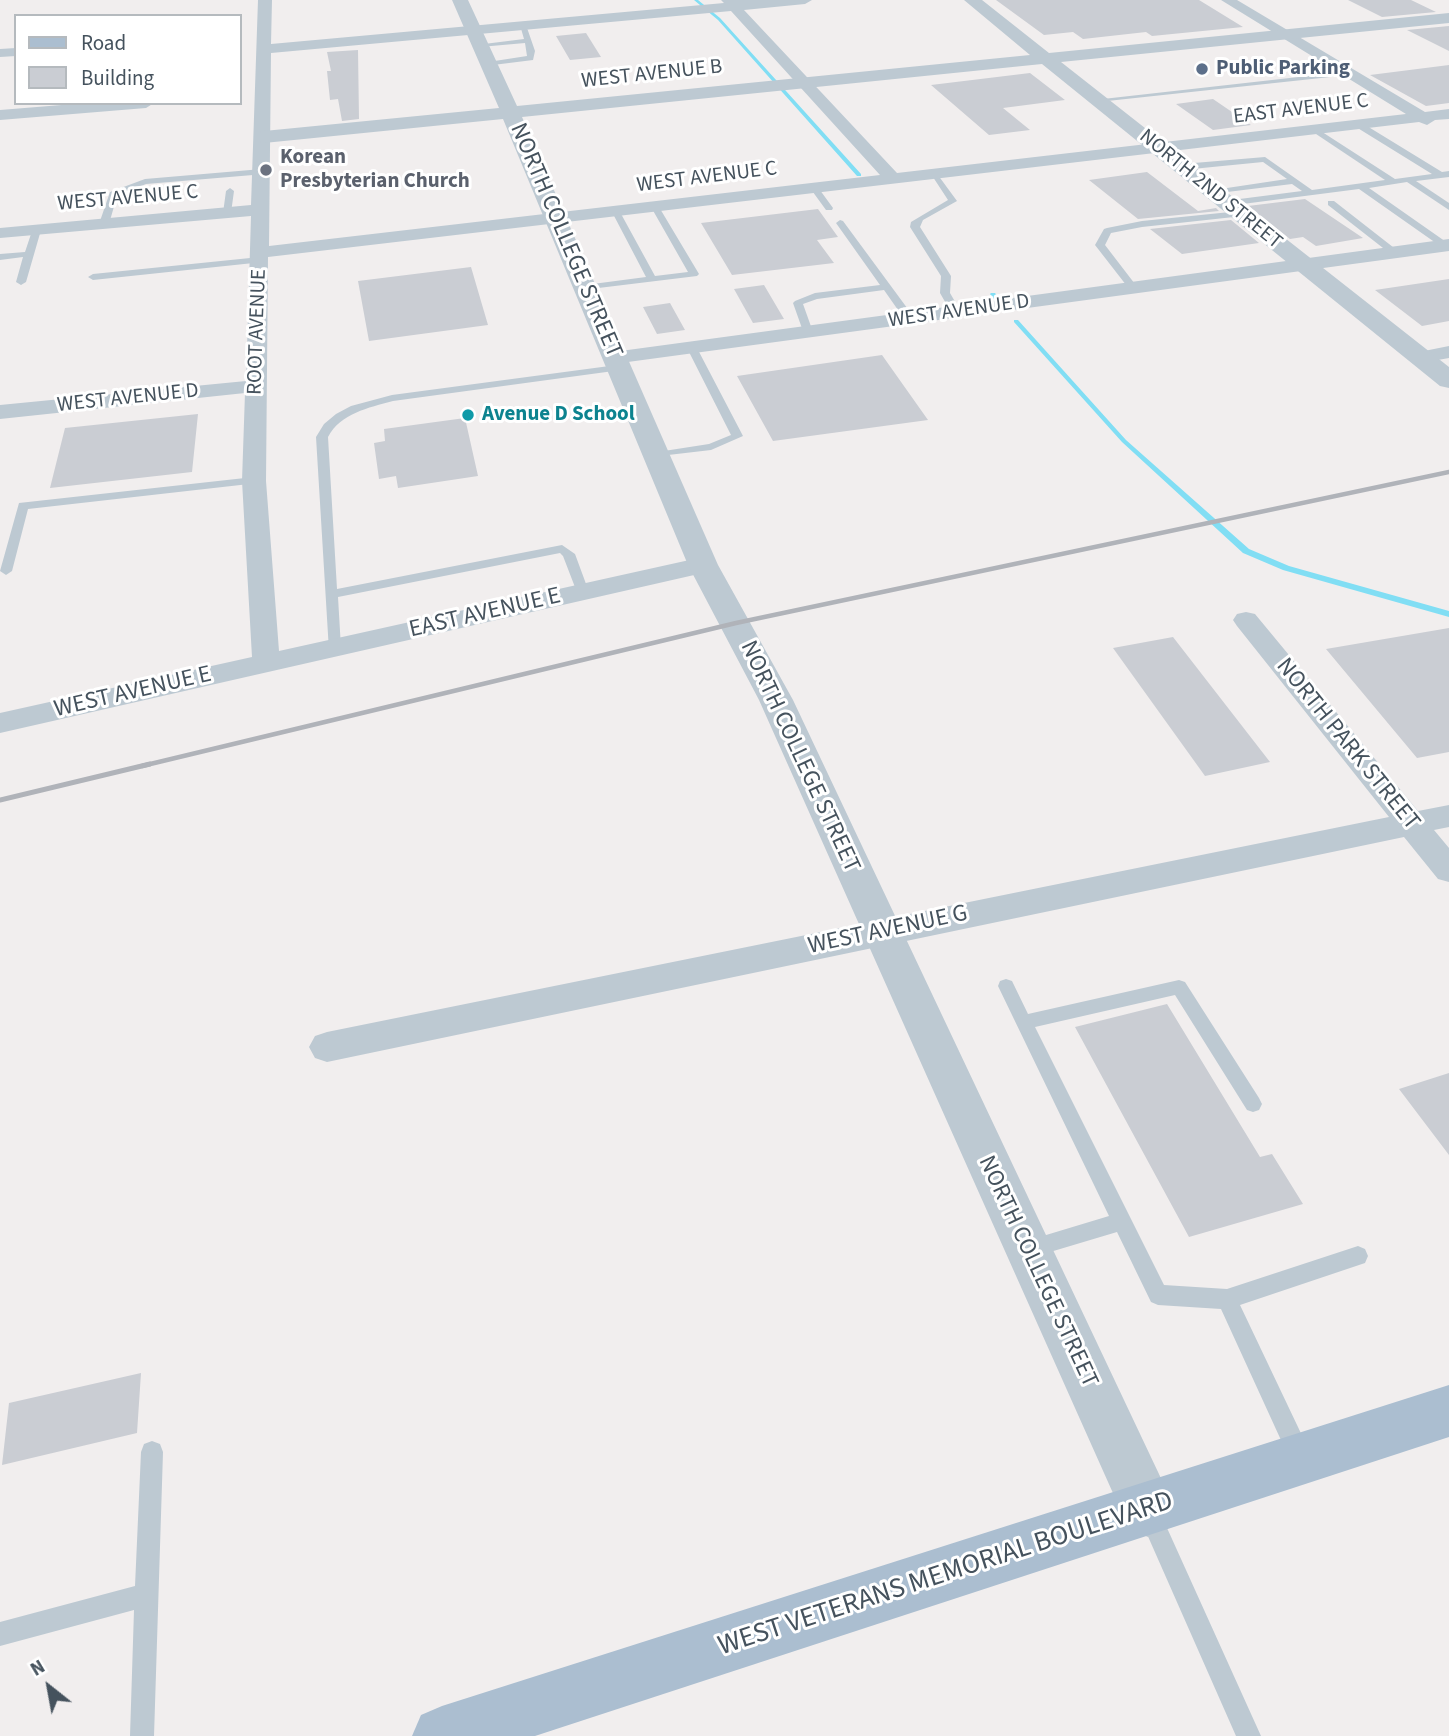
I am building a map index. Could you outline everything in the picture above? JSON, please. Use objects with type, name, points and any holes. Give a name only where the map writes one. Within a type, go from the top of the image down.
[{"type":"main road","name":"WEST VETERANS MEMORIAL BOULEVARD","points":[[442,1736],[1449,1411]]},
{"type":"street","name":"ROOT AVENUE","points":[[265,0],[260,39],[259,94],[264,137],[254,481],[266,664]]},
{"type":"street","points":[[260,39],[475,35],[523,25],[805,0]]},
{"type":"street","name":"NORTH 2ND STREET","points":[[972,0],[1449,380]]},
{"type":"street","points":[[1228,0],[1422,117]]},
{"type":"street","points":[[729,5],[799,84],[893,179]]},
{"type":"street","name":"WEST AVENUE B","points":[[264,137],[1449,18]]},
{"type":"street","name":"NORTH COLLEGE STREET","points":[[475,35],[558,219],[615,363],[704,565],[776,700],[1147,1510]]},
{"type":"street","points":[[0,115],[122,105]]},
{"type":"street","name":"EAST AVENUE C","points":[[1158,148],[1422,117],[1445,121]]},
{"type":"street","name":"WEST AVENUE C","points":[[261,256],[616,212],[659,215],[814,188],[1158,148]]},
{"type":"street","name":"WEST AVENUE C","points":[[0,233],[260,210]]},
{"type":"street","name":"WEST AVENUE D","points":[[615,363],[692,348],[1447,245]]},
{"type":"street","points":[[1421,357],[1449,352]]},
{"type":"street","name":"WEST AVENUE D","points":[[0,412],[255,386]]},
{"type":"street","name":"EAST AVENUE E","points":[[266,664],[704,565]]},
{"type":"street","name":"NORTH PARK STREET","points":[[1246,620],[1449,870]]},
{"type":"street","name":"WEST AVENUE E","points":[[0,723],[266,664]]},
{"type":"street","name":"WEST AVENUE G","points":[[327,1047],[1449,816]]},
{"type":"lane","points":[[475,35],[530,58],[523,25]]},
{"type":"lane","points":[[475,35],[528,41]]},
{"type":"lane","points":[[1098,100],[1349,73]]},
{"type":"lane","points":[[1359,125],[1444,175]]},
{"type":"lane","points":[[1316,130],[1394,181]]},
{"type":"lane","points":[[1182,167],[1265,159],[1310,192]]},
{"type":"lane","points":[[104,224],[113,194],[145,182],[262,172]]},
{"type":"lane","points":[[934,174],[953,201],[925,214],[915,222],[915,227],[946,276],[945,293],[956,312]]},
{"type":"lane","points":[[1226,203],[1444,175]]},
{"type":"lane","points":[[1409,180],[1449,207]]},
{"type":"lane","points":[[1133,288],[1100,245],[1107,231],[1226,203],[1294,181]]},
{"type":"lane","points":[[1361,186],[1447,245]]},
{"type":"lane","points":[[1371,193],[1419,187]]},
{"type":"lane","points":[[814,188],[829,208]]},
{"type":"lane","points":[[227,213],[230,191]]},
{"type":"lane","points":[[1331,203],[1395,253]]},
{"type":"lane","points":[[616,212],[652,280]]},
{"type":"lane","points":[[585,288],[694,274],[659,215]]},
{"type":"lane","points":[[840,223],[909,318]]},
{"type":"lane","points":[[21,282],[37,230]]},
{"type":"lane","points":[[0,257],[29,254]]},
{"type":"lane","points":[[93,278],[261,256]]},
{"type":"lane","points":[[808,332],[798,303],[814,296],[886,287]]},
{"type":"lane","points":[[655,455],[712,447],[737,436],[692,348]]},
{"type":"lane","points":[[334,648],[322,437],[328,426],[355,408],[392,398],[615,363]]},
{"type":"lane","points":[[6,571],[23,506],[254,481]]},
{"type":"lane","points":[[331,594],[562,549],[569,554],[583,592]]},
{"type":"lane","points":[[1006,986],[1158,1295],[1227,1299],[1359,1256]]},
{"type":"lane","points":[[1023,1023],[1178,987],[1252,1104]]},
{"type":"lane","points":[[1027,1250],[1120,1222]]},
{"type":"lane","points":[[1227,1299],[1302,1459]]},
{"type":"lane","points":[[142,1736],[152,1452]]},
{"type":"lane","points":[[1147,1510],[1249,1736]]},
{"type":"lane","points":[[0,1634],[146,1595]]},
{"type":"building","points":[[996,0],[1199,0],[1243,27],[1152,36],[1146,32],[1083,39],[1073,32],[1044,35]]},
{"type":"building","points":[[1348,0],[1411,0],[1436,12],[1382,17]]},
{"type":"building","points":[[1449,26],[1449,51],[1407,30]]},
{"type":"building","points":[[586,33],[601,57],[570,60],[556,36]]},
{"type":"building","points":[[358,50],[359,119],[342,121],[338,99],[330,100],[327,71],[331,71],[327,52]]},
{"type":"building","points":[[1449,65],[1449,103],[1426,106],[1370,75]]},
{"type":"building","points":[[1030,73],[1065,100],[1003,108],[1030,130],[989,135],[931,85]]},
{"type":"building","points":[[1213,99],[1251,125],[1213,130],[1176,104]]},
{"type":"building","points":[[1147,172],[1198,211],[1216,208],[1219,211],[1138,219],[1089,180]]},
{"type":"building","points":[[1305,199],[1363,238],[1316,246],[1303,237],[1290,239],[1248,206]]},
{"type":"building","points":[[818,209],[838,237],[817,240],[834,263],[732,275],[701,223]]},
{"type":"building","points":[[1231,220],[1259,243],[1182,254],[1150,229]]},
{"type":"building","points":[[471,267],[488,325],[369,341],[358,281]]},
{"type":"building","points":[[1449,279],[1449,321],[1422,326],[1375,290]]},
{"type":"building","points":[[764,285],[784,319],[753,323],[734,289]]},
{"type":"building","points":[[670,303],[685,330],[657,334],[643,307]]},
{"type":"building","points":[[882,355],[928,420],[773,441],[737,376]]},
{"type":"building","points":[[198,414],[192,472],[50,488],[65,428]]},
{"type":"building","points":[[465,418],[478,476],[398,488],[396,476],[379,479],[374,443],[385,441],[384,429]]},
{"type":"building","points":[[1449,628],[1449,752],[1417,758],[1326,649]]},
{"type":"building","points":[[1173,637],[1270,762],[1205,776],[1113,648]]},
{"type":"building","points":[[1167,1004],[1260,1157],[1272,1154],[1303,1204],[1189,1237],[1075,1027]]},
{"type":"building","points":[[1449,1073],[1449,1155],[1399,1089]]},
{"type":"building","points":[[141,1373],[137,1433],[2,1465],[9,1403]]},
{"type":"waterway","points":[[696,0],[719,19],[859,175]]},
{"type":"waterway","points":[[993,294],[998,301]]},
{"type":"waterway","points":[[1016,321],[1124,441],[1246,551],[1286,568],[1449,614]]},
{"type":"railway","points":[[142,766],[736,623],[1449,472]]},
{"type":"railway","points":[[0,800],[150,764]]},
{"type":"place","name":"Public Parking","points":[[1202,69]]},
{"type":"place","name":"Korean Presbyterian Church","points":[[266,170]]},
{"type":"place","name":"Avenue D School","points":[[468,415]]}]
